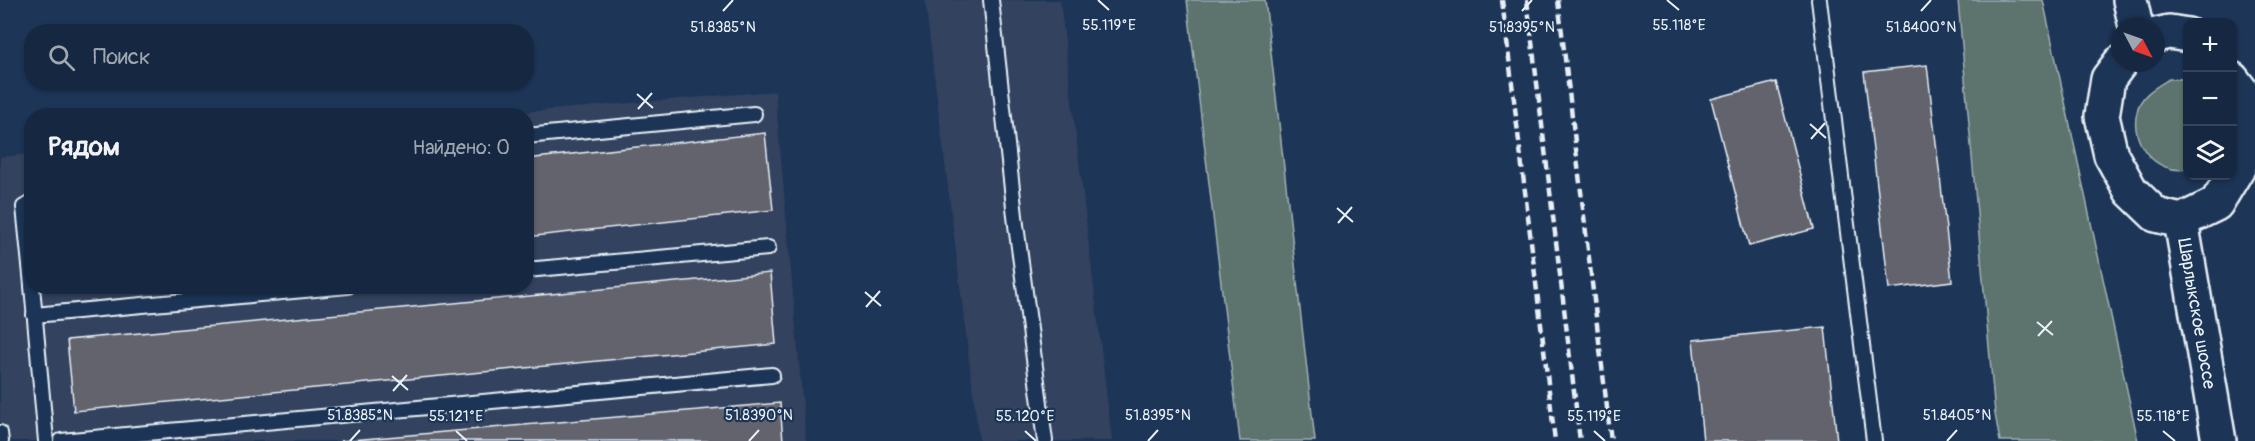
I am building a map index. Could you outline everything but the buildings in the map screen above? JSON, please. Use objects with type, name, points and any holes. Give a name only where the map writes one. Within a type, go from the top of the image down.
[{"type":"street","points":[[2130,0],[2134,18]]},
{"type":"street","points":[[2165,33],[2183,34]]},
{"type":"street","points":[[2113,72],[2108,79],[2102,116],[2111,155],[2131,192],[2156,215],[2181,221],[2216,204],[2239,166],[2249,136],[2242,92],[2237,86]]},
{"type":"street","name":"Шарлыкское шоссе","points":[[2181,221],[2219,441]]},
{"type":"lane","points":[[991,0],[1016,225],[1045,441]]},
{"type":"lane","points":[[1819,0],[1874,441]]},
{"type":"lane","points":[[534,135],[754,114]]},
{"type":"lane","points":[[534,269],[768,248]]},
{"type":"lane","points":[[33,294],[46,441]]},
{"type":"lane","points":[[34,315],[261,294]]},
{"type":"lane","points":[[60,441],[771,375]]},
{"type":"lane","points":[[0,434],[1,441]]},
{"type":"shaded area","points":[[925,0],[1060,0],[1112,441],[979,441]]},
{"type":"shaded area","points":[[775,91],[806,441],[0,441],[0,157],[24,155],[24,294],[534,294],[534,111]]},
{"type":"green space","points":[[1187,0],[1265,0],[1315,441],[1240,441]]},
{"type":"green space","points":[[1958,0],[2043,0],[2138,441],[2000,441],[1995,414]]},
{"type":"green space","points":[[2169,79],[2183,79],[2183,169],[2176,170],[2155,162],[2141,145],[2137,134],[2137,112],[2141,101]]},
{"type":"railway","points":[[1502,0],[1555,441]]},
{"type":"railway","points":[[1527,0],[1580,441]]},
{"type":"railway","points":[[1558,0],[1611,441]]}]
